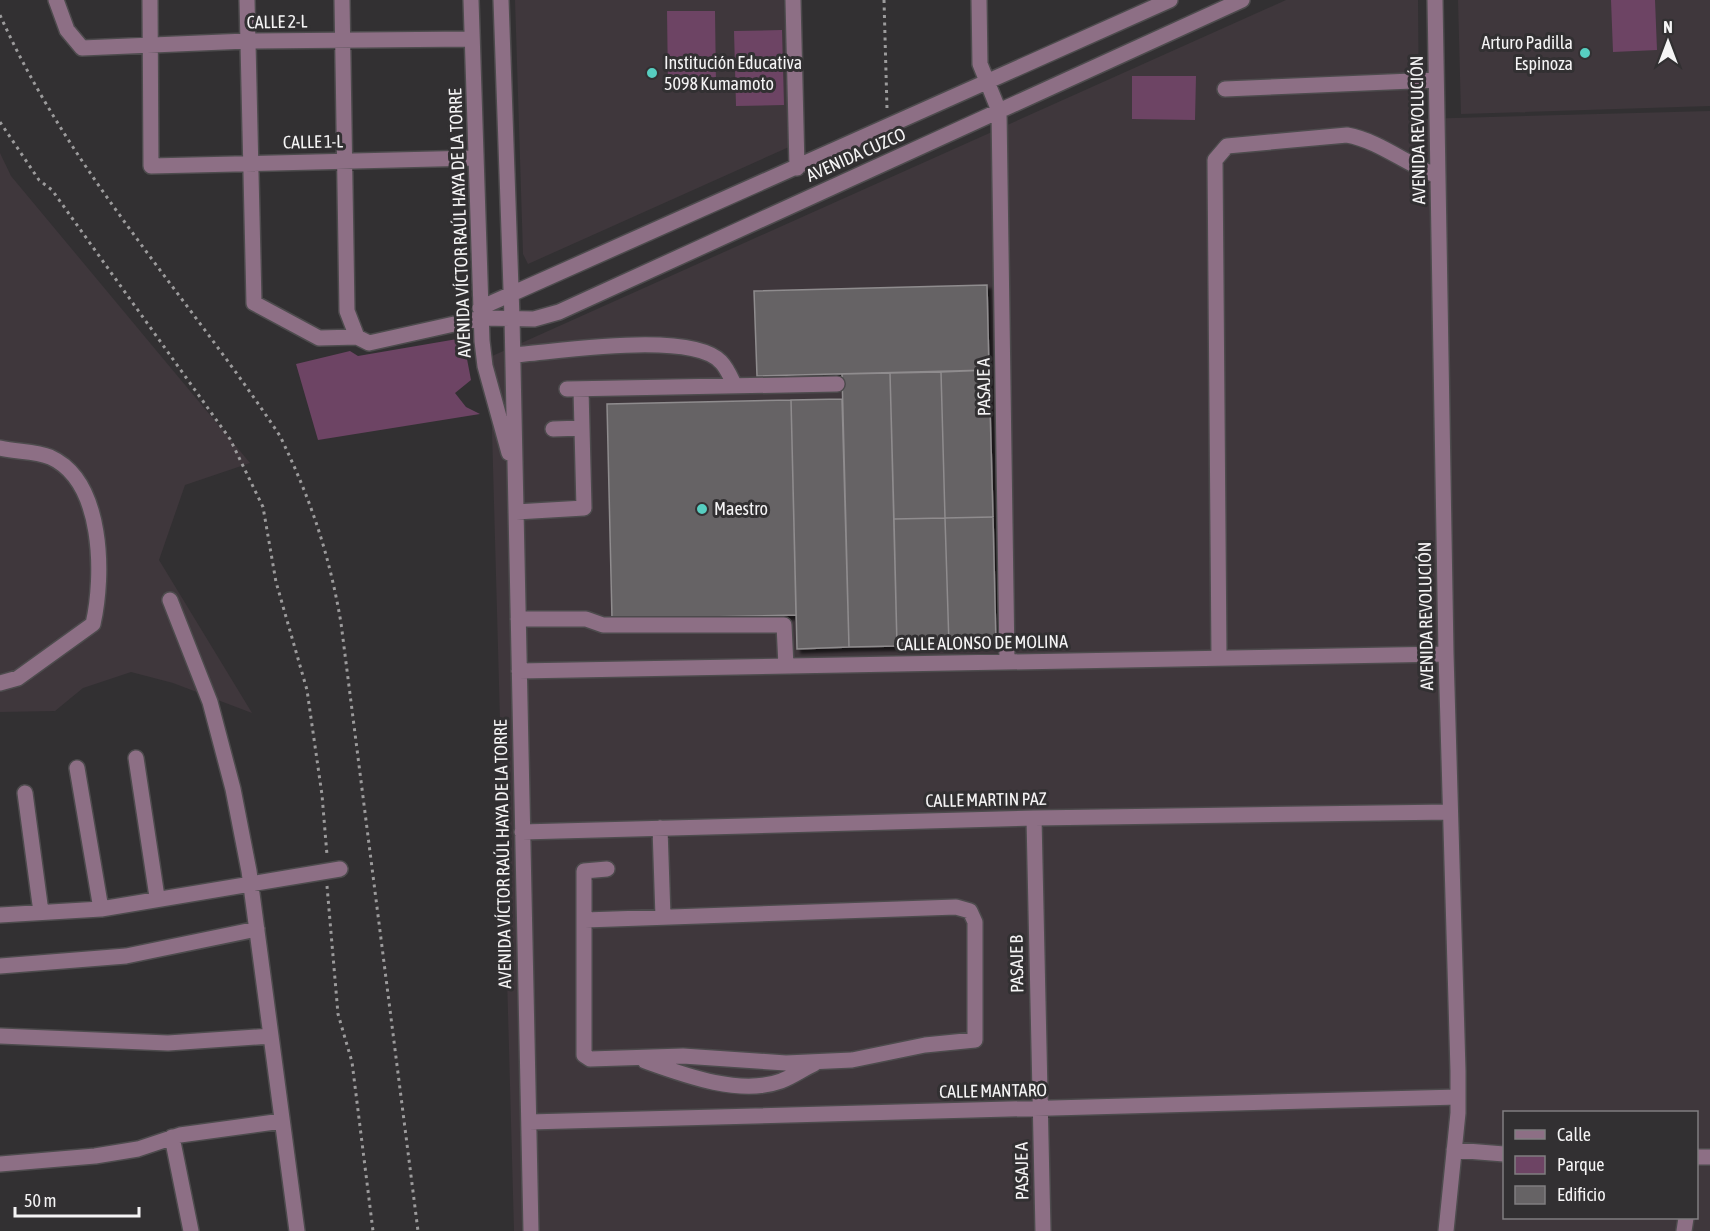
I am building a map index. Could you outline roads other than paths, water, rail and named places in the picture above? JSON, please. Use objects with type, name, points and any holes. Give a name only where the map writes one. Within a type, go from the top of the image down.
[{"type":"street","name":"CALLE 2-L","points":[[56,0],[67,30],[82,48],[247,41],[472,39]]},
{"type":"street","points":[[150,0],[151,45]]},
{"type":"street","points":[[247,0],[254,303],[319,338],[357,337],[369,344],[480,313]]},
{"type":"street","points":[[342,0],[347,311],[357,337]]},
{"type":"street","name":"AVENIDA VÍCTOR RAÚL HAYA DE LA TORRE","points":[[471,0],[480,313],[485,366],[515,476]]},
{"type":"street","name":"AVENIDA VÍCTOR RAÚL HAYA DE LA TORRE","points":[[501,0],[513,355],[531,1231]]},
{"type":"street","points":[[792,0],[797,168]]},
{"type":"street","points":[[979,0],[980,64],[999,111]]},
{"type":"street","name":"AVENIDA CUZCO","points":[[480,313],[510,296],[1170,0]]},
{"type":"street","name":"AVENIDA CUZCO","points":[[480,313],[512,318],[543,318],[559,312],[1242,0]]},
{"type":"street","name":"AVENIDA REVOLUCIÓN","points":[[1436,0],[1446,654],[1458,1097],[1446,1231]]},
{"type":"street","name":"CALLE 1-L","points":[[151,45],[151,166],[475,158]]},
{"type":"street","points":[[1225,89],[1436,80]]},
{"type":"street","name":"PASAJE A","points":[[999,111],[1007,662]]},
{"type":"street","points":[[1219,658],[1215,160],[1227,146],[1347,135],[1360,137],[1415,168],[1438,176]]},
{"type":"street","points":[[513,355],[666,344],[694,348],[721,361],[735,386]]},
{"type":"street","points":[[516,512],[584,508],[582,428],[574,389],[837,384]]},
{"type":"street","points":[[554,429],[582,428]]},
{"type":"street","points":[[0,447],[48,456],[65,466],[78,482],[90,507],[100,562],[99,597],[93,624],[18,678],[0,683]]},
{"type":"street","points":[[171,600],[210,702],[233,789],[251,883],[297,1231]]},
{"type":"street","points":[[518,619],[586,619],[603,625],[784,625],[786,666]]},
{"type":"street","name":"CALLE ALONSO DE MOLINA","points":[[519,671],[1446,654]]},
{"type":"street","points":[[135,758],[157,897]]},
{"type":"street","points":[[77,768],[101,909]]},
{"type":"street","points":[[25,793],[40,912]]},
{"type":"street","name":"CALLE MARTIN PAZ","points":[[522,832],[1034,818],[1450,812]]},
{"type":"street","name":"PASAJE B","points":[[1034,818],[1040,1109]]},
{"type":"street","points":[[660,828],[663,917]]},
{"type":"street","points":[[585,920],[956,908],[970,911],[975,922],[975,1040],[925,1045],[852,1060],[786,1063],[683,1056],[590,1059],[584,1055],[584,871],[607,869]]},
{"type":"street","points":[[0,915],[101,909],[157,897],[334,870]]},
{"type":"street","points":[[0,966],[126,956],[257,929]]},
{"type":"street","points":[[0,1036],[168,1043],[271,1036]]},
{"type":"street","points":[[640,1059],[690,1078],[757,1086],[780,1081],[819,1061]]},
{"type":"street","name":"CALLE MANTARO","points":[[529,1122],[1458,1097]]},
{"type":"street","name":"PASAJE A","points":[[1040,1109],[1043,1231]]},
{"type":"street","points":[[0,1164],[94,1156],[138,1149],[172,1137],[282,1121]]},
{"type":"street","points":[[172,1137],[191,1231]]},
{"type":"street","points":[[1454,1150],[1503,1154]]},
{"type":"place","name":"Arturo Padilla Espinoza","points":[[1585,53]]},
{"type":"place","name":"Institución Educativa 5098 Kumamoto","points":[[652,73]]},
{"type":"place","name":"Maestro","points":[[702,509]]}]
